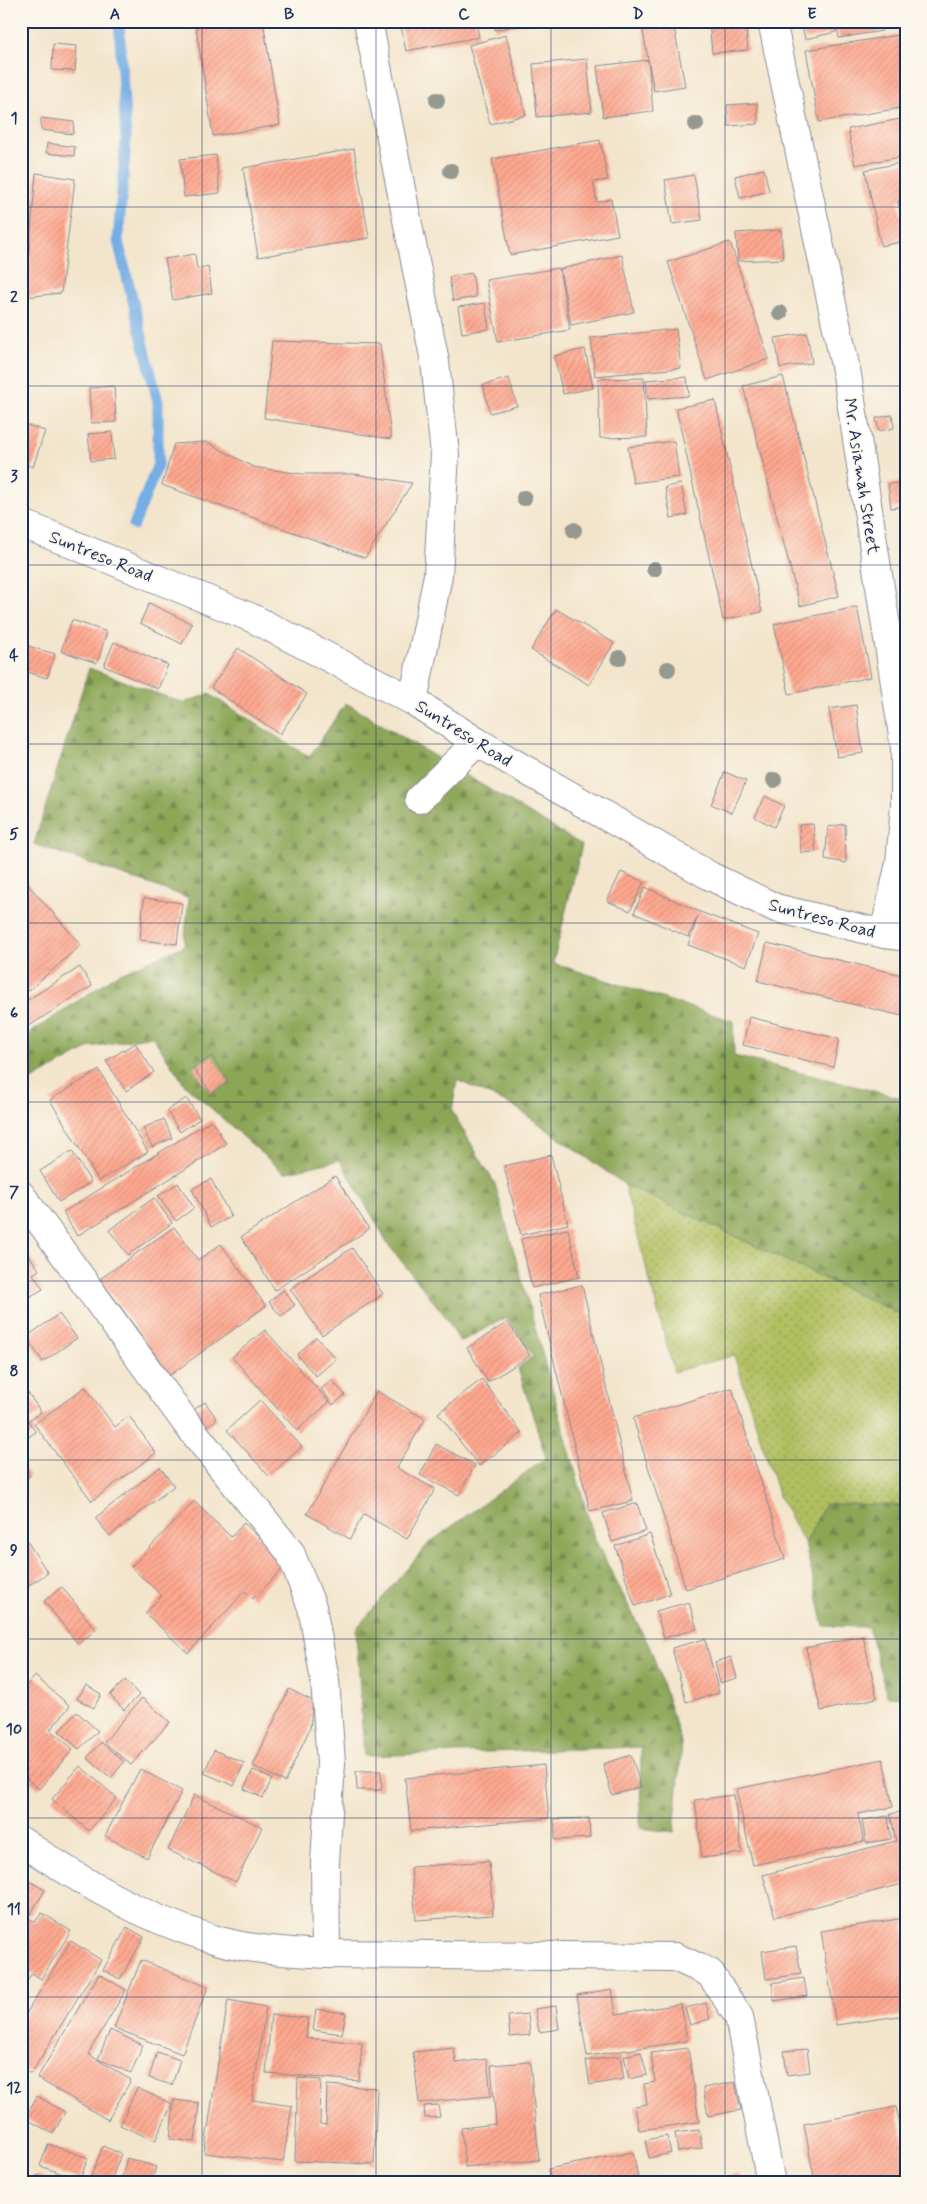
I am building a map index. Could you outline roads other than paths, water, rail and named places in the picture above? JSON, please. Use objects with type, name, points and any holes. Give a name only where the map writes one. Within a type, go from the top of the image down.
[{"type":"street","points":[[368,21],[434,362],[445,454],[438,574],[413,701]]},
{"type":"street","name":"Mr. Asiamah Street","points":[[772,21],[846,375],[905,748],[905,806],[895,935]]},
{"type":"street","name":"Suntreso Road","points":[[21,523],[252,618],[413,701],[477,742],[710,876],[776,908],[895,935]]},
{"type":"street","points":[[419,799],[477,742]]},
{"type":"street","points":[[21,1196],[187,1424],[290,1552],[312,1607],[325,1680],[331,1763],[325,1864],[326,1954]]},
{"type":"street","points":[[21,1841],[83,1882],[149,1917],[211,1939],[273,1951],[326,1954],[675,1957],[710,1973],[739,2017],[771,2183]]},
{"type":"waterway","points":[[119,21],[126,139],[118,241],[158,402],[158,464],[134,525]]}]
